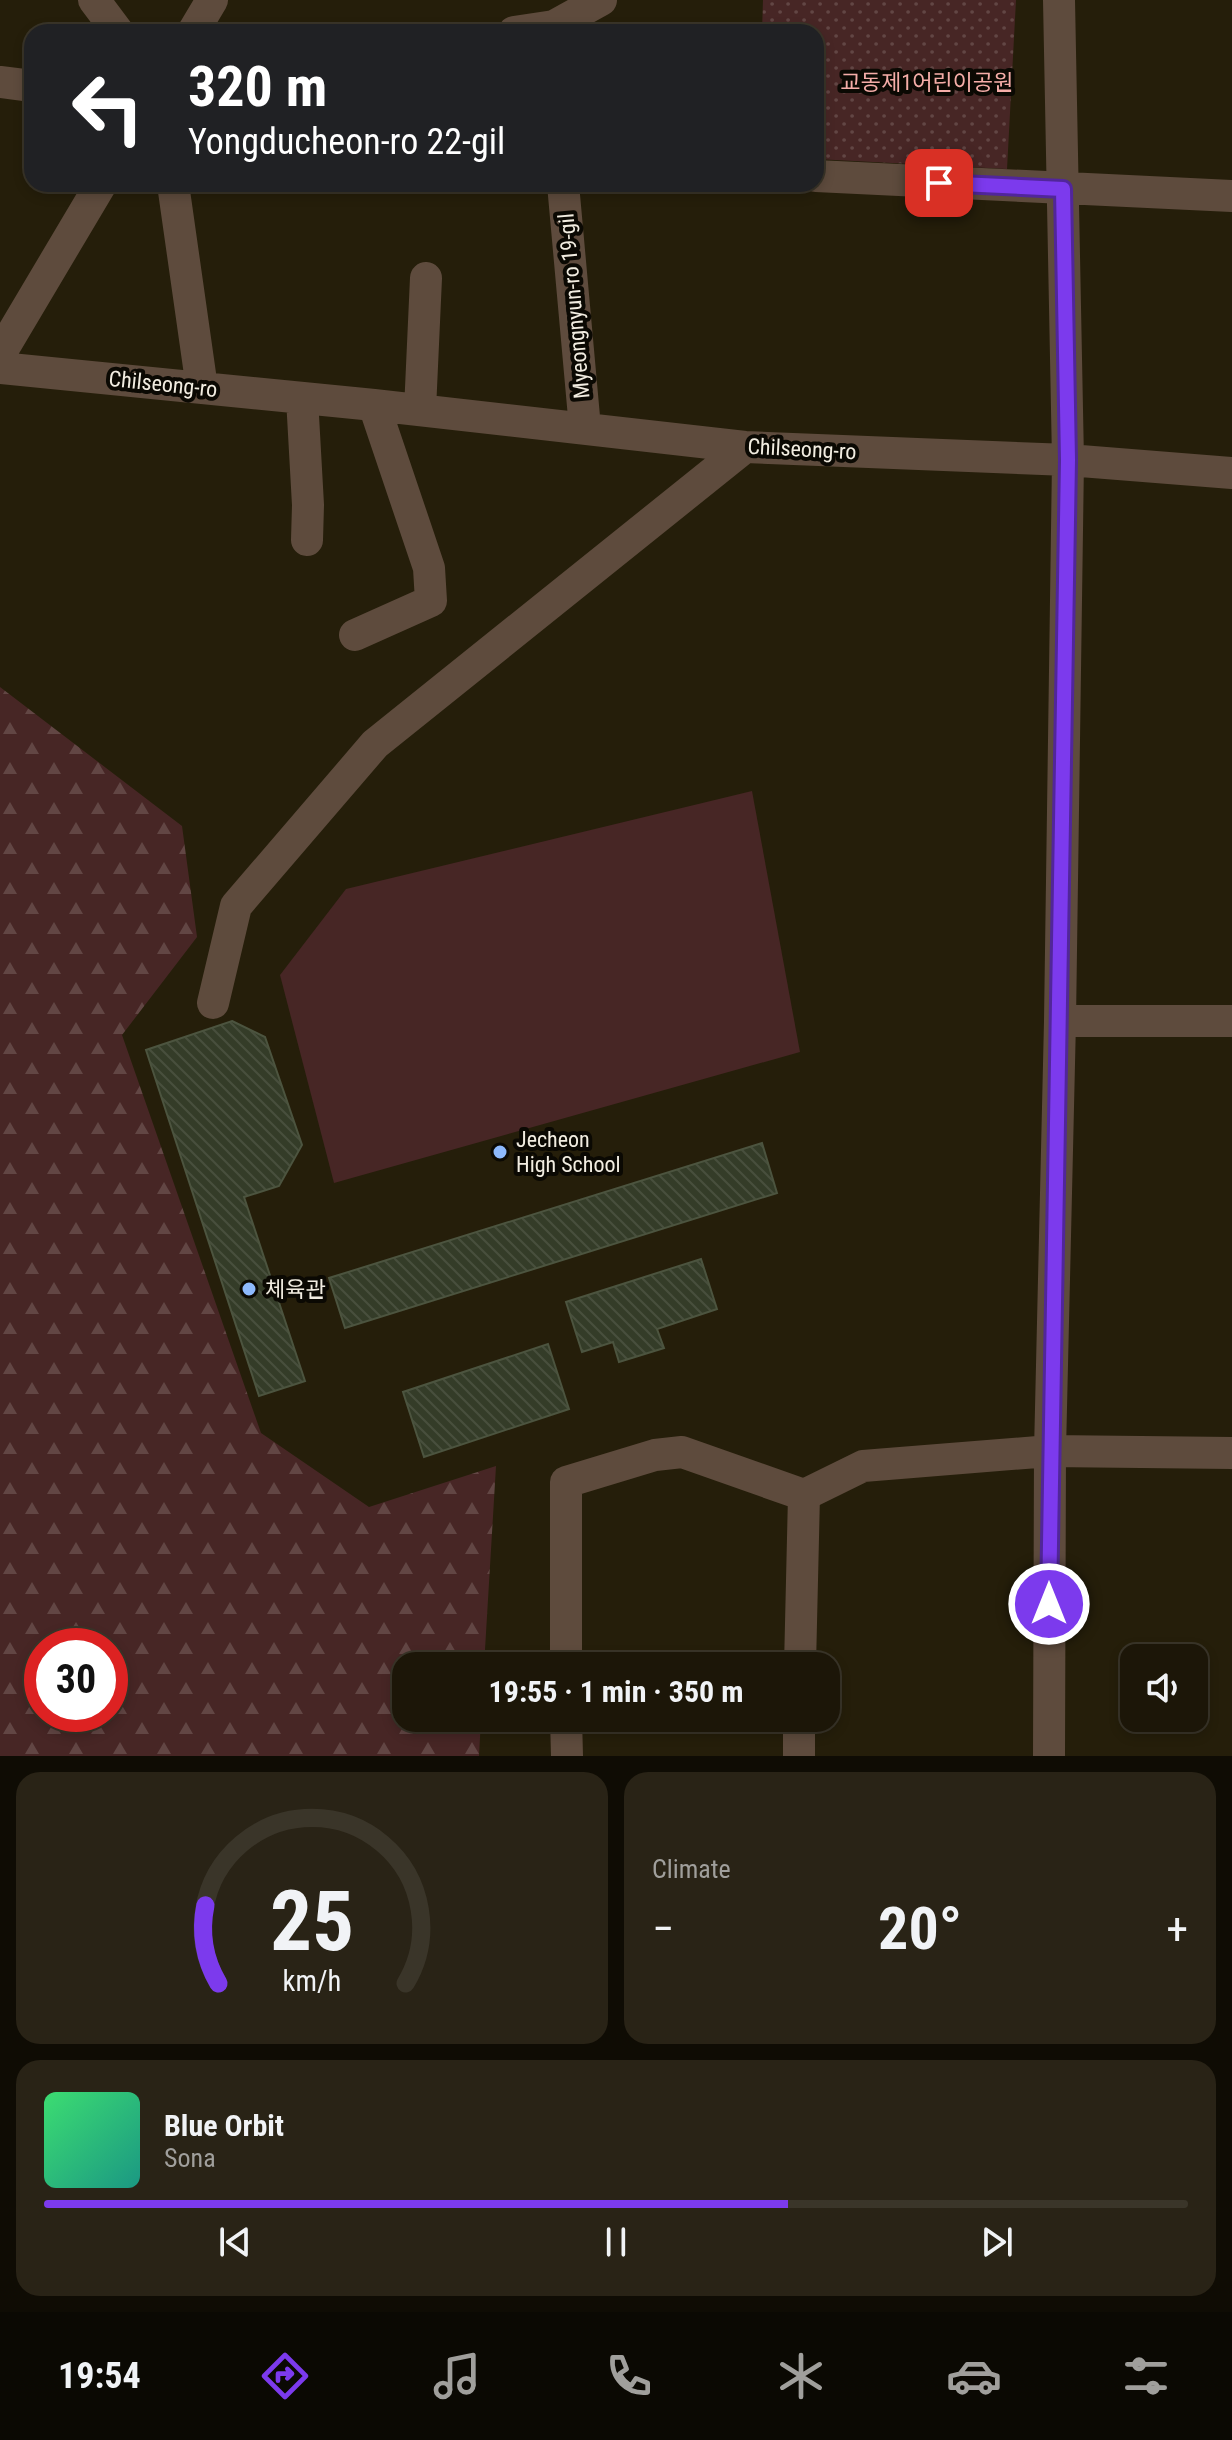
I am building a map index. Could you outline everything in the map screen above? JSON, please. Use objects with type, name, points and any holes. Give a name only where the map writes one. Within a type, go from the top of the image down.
[{"type":"street","points":[[94,0],[112,24]]},
{"type":"street","points":[[198,24],[212,0]]},
{"type":"street","points":[[553,19],[601,0]]},
{"type":"street","points":[[1049,1756],[1050,1451],[1068,460],[1059,0]]},
{"type":"street","points":[[0,82],[24,85]]},
{"type":"street","points":[[824,176],[1232,196]]},
{"type":"street","points":[[0,354],[96,192]]},
{"type":"street","points":[[174,192],[202,388]]},
{"type":"street","name":"Myeongnyun-ro 19-gil","points":[[564,192],[585,428]]},
{"type":"street","points":[[420,410],[426,278]]},
{"type":"street","name":"Chilseong-ro","points":[[0,368],[374,405],[745,447],[1068,460],[1232,473]]},
{"type":"street","points":[[302,398],[307,540]]},
{"type":"street","points":[[355,635],[431,601],[429,568],[374,405]]},
{"type":"street","points":[[213,1003],[236,906],[375,744],[745,447]]},
{"type":"street","points":[[1060,1021],[1232,1021]]},
{"type":"street","points":[[566,1652],[566,1482],[655,1455],[682,1452],[804,1495],[863,1466],[1050,1451],[1232,1453]]},
{"type":"street","points":[[800,1652],[804,1495]]},
{"type":"street","points":[[566,1732],[567,1756]]},
{"type":"street","points":[[799,1732],[799,1756]]},
{"type":"green space","name":"교동제1어린이공원","points":[[763,0],[1016,0],[1007,169],[824,159],[824,24],[762,24]]},
{"type":"green space","points":[[0,687],[182,826],[197,937],[122,1035],[261,1433],[369,1507],[496,1466],[485,1652],[392,1652],[392,1732],[480,1732],[479,1756],[0,1756]]},
{"type":"green space","points":[[752,791],[800,1052],[334,1183],[280,975],[346,889]]},
{"type":"building","name":"체육관","points":[[232,1021],[265,1037],[302,1145],[279,1186],[244,1197],[305,1381],[259,1396],[146,1050]]},
{"type":"building","points":[[762,1143],[777,1193],[345,1328],[329,1278]]},
{"type":"building","points":[[701,1259],[717,1309],[657,1329],[664,1348],[619,1362],[613,1342],[582,1352],[566,1302]]},
{"type":"building","points":[[548,1344],[569,1409],[424,1457],[403,1392]]},
{"type":"place","name":"Jecheon High School","points":[[500,1152]]},
{"type":"place","name":"체육관","points":[[249,1289]]},
{"type":"route","points":[[939,183],[1063,189],[1068,460],[1049,1604]]}]
